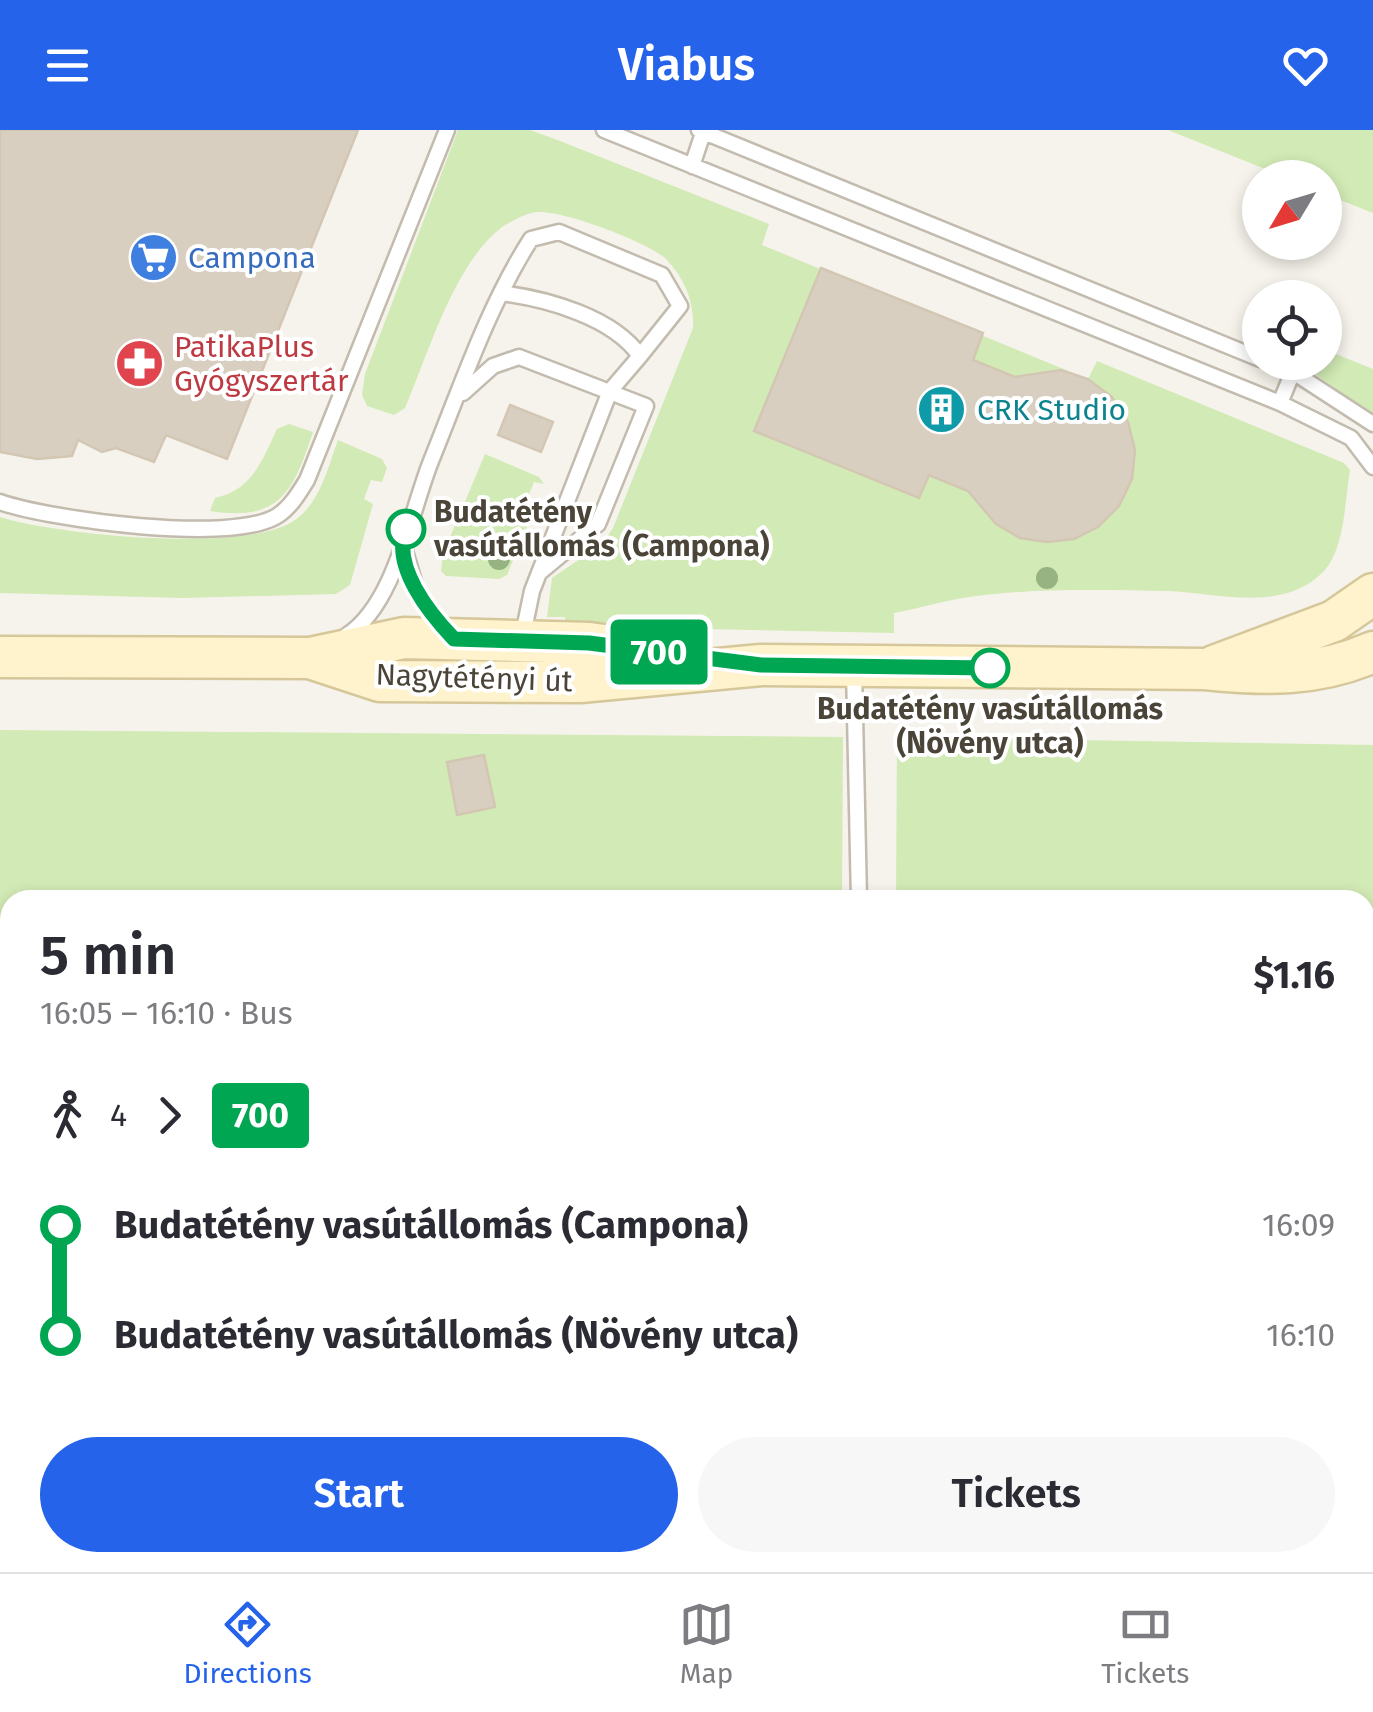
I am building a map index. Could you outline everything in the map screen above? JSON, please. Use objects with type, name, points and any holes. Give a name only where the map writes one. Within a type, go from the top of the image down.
[{"type":"main road","name":"Nagytétényi út","points":[[1205,669],[1334,621],[1373,594]]},
{"type":"main road","name":"Nagytétényi út","points":[[0,657],[310,658],[404,638],[454,639],[546,661],[589,643],[761,665]]},
{"type":"main road","name":"Nagytétényi út","points":[[310,658],[380,681],[546,661],[1205,669],[1272,676],[1325,670],[1373,652]]},
{"type":"lane","points":[[0,502],[79,522],[228,527],[258,524],[278,516],[307,480],[447,130]]},
{"type":"lane","points":[[604,130],[1280,403],[1351,438],[1373,468]]},
{"type":"lane","points":[[692,166],[702,131],[1242,351]]},
{"type":"lane","points":[[310,658],[365,624],[388,585],[401,540],[500,292],[531,238],[558,232],[662,275],[680,306],[610,391],[538,573],[546,661]]},
{"type":"lane","points":[[500,292],[529,296],[624,333],[640,356]]},
{"type":"lane","points":[[459,397],[492,366],[519,357],[646,406],[598,524],[538,573]]},
{"type":"lane","points":[[1280,403],[1290,380]]},
{"type":"lane","points":[[1313,380],[1373,424]]},
{"type":"lane","points":[[401,540],[418,595],[454,639]]},
{"type":"lane","points":[[854,667],[859,890]]},
{"type":"green space","points":[[458,130],[530,130],[555,139],[769,224],[762,245],[1088,379],[1097,361],[1344,463],[1350,470],[1336,551],[1323,572],[1307,585],[1269,597],[1120,590],[999,593],[894,613],[894,633],[565,626],[565,617],[547,617],[552,578],[602,544],[613,528],[693,328],[692,309],[678,274],[656,252],[584,222],[549,213],[528,214],[502,227],[470,263],[444,310],[405,408],[394,415],[367,406],[362,395],[365,374]]},
{"type":"green space","points":[[1168,130],[1373,130],[1373,213],[1342,201],[1342,160],[1243,160]]},
{"type":"green space","points":[[1342,356],[1373,369],[1373,416],[1323,380],[1342,380]]},
{"type":"green space","points":[[289,424],[313,432],[298,471],[280,498],[253,512],[210,511],[215,498],[247,481],[261,463],[277,429]]},
{"type":"green space","points":[[338,440],[382,459],[387,468],[382,482],[371,480],[364,499],[373,504],[350,585],[336,594],[183,598],[0,593],[0,517],[63,530],[151,538],[196,539],[271,530],[295,520],[311,504]]},
{"type":"green space","points":[[485,454],[539,477],[544,484],[534,482],[527,499],[537,503],[507,575],[499,579],[446,576],[441,571],[443,554]]},
{"type":"green space","points":[[0,730],[843,737],[842,890],[0,890]]},
{"type":"green space","points":[[897,737],[1373,745],[1373,890],[896,890]]},
{"type":"building","name":"Campona","points":[[0,130],[358,130],[227,459],[166,435],[154,462],[116,448],[102,452],[78,440],[72,456],[37,459],[0,452]]},
{"type":"building","name":"CRK Studio","points":[[821,268],[983,333],[973,360],[1015,377],[1061,370],[1088,379],[1112,397],[1128,422],[1135,450],[1132,479],[1119,506],[1098,527],[1074,539],[1047,542],[1020,538],[996,524],[968,491],[929,475],[919,498],[754,431]]},
{"type":"building","points":[[510,405],[553,422],[541,452],[498,435]]},
{"type":"building","points":[[484,755],[495,807],[457,815],[447,762]]},
{"type":"bus line","name":"700","points":[[406,529],[401,540],[418,595],[454,639],[589,643],[761,665],[990,668]]},
{"type":"place","name":"Campona","points":[[153,258]]},
{"type":"place","name":"PatikaPlus Gyógyszertár","points":[[139,364]]},
{"type":"place","name":"CRK Studio","points":[[942,410]]},
{"type":"place","name":"Budatétény vasútállomás (Campona)","points":[[406,529]]},
{"type":"place","name":"Budatétény vasútállomás (Növény utca)","points":[[990,668]]}]
